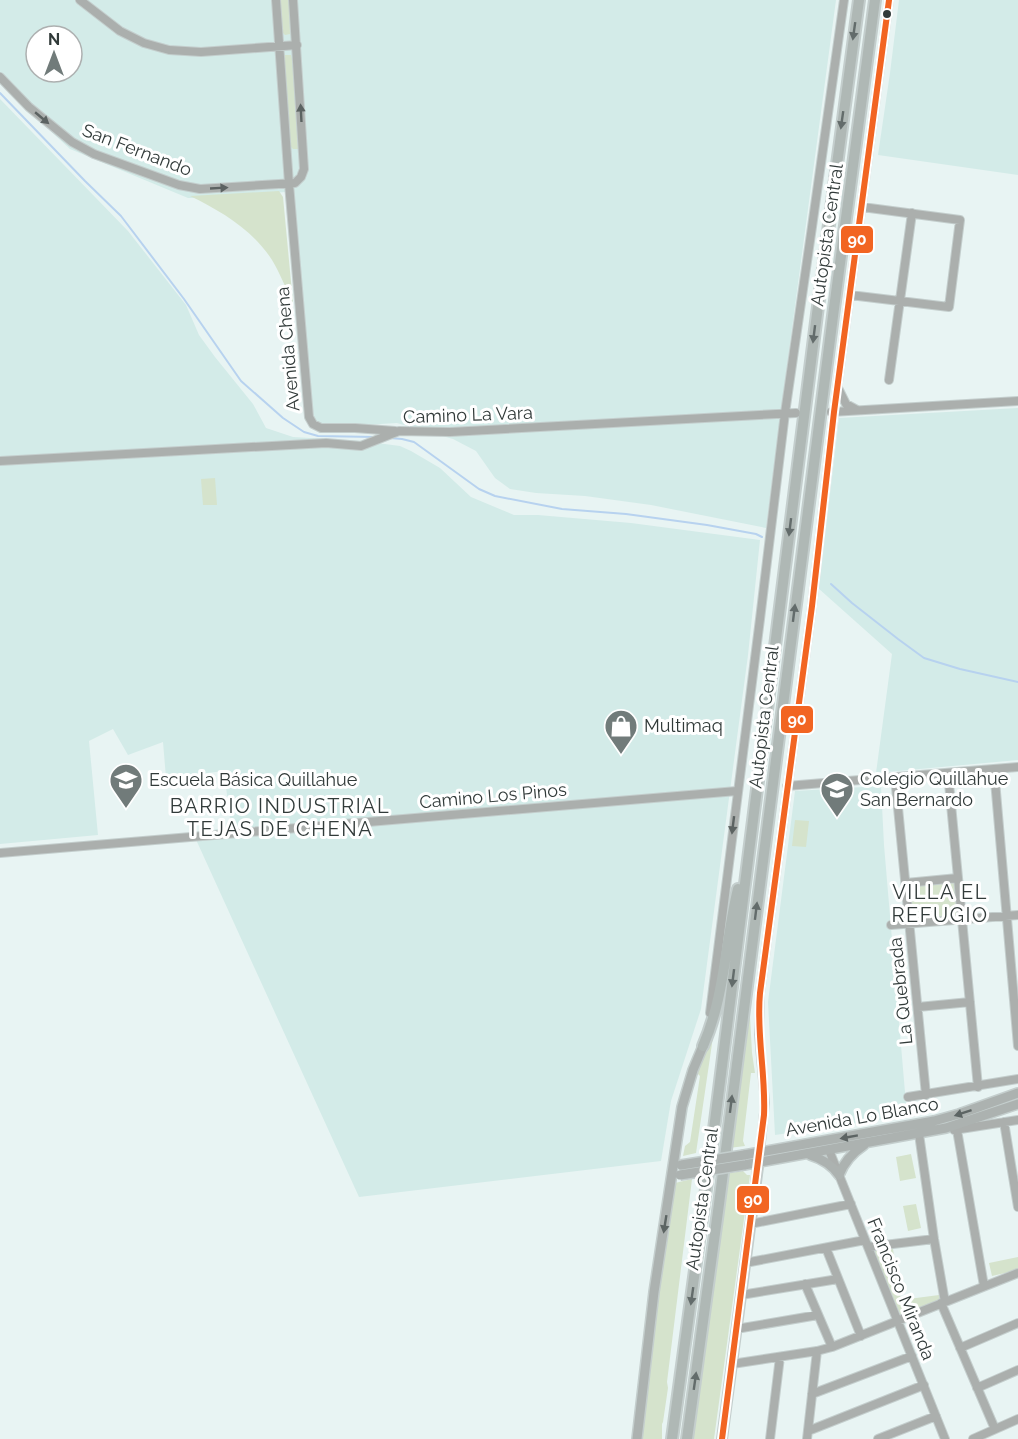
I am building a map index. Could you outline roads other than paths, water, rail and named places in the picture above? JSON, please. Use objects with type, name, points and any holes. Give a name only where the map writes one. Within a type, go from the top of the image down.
[{"type":"highway","name":"Autopista Central","points":[[672,1439],[712,1145],[858,0]]},
{"type":"highway","name":"Autopista Central","points":[[687,1439],[875,0]]},
{"type":"highway","points":[[703,1046],[719,1000],[735,898],[748,857]]},
{"type":"main road","points":[[637,1439],[654,1292],[677,1170],[682,1107],[703,1046]]},
{"type":"main road","name":"Avenida Lo Blanco","points":[[677,1170],[744,1155],[947,1118],[1018,1093]]},
{"type":"main road","name":"Avenida Lo Blanco","points":[[677,1170],[744,1165],[919,1134],[946,1128],[1018,1104]]},
{"type":"main road","points":[[820,1142],[829,1150]]},
{"type":"main road","points":[[805,1154],[824,1160],[840,1175],[847,1160],[867,1144]]},
{"type":"main road","points":[[722,1439],[760,1152]]},
{"type":"street","points":[[80,0],[120,31],[144,43],[162,48],[190,52],[297,45]]},
{"type":"street","points":[[276,0],[289,184],[297,182],[303,174],[293,0]]},
{"type":"street","points":[[703,1046],[719,953],[785,413],[844,0]]},
{"type":"street","points":[[760,1152],[765,1103],[759,1007],[812,606],[832,412],[838,387],[889,0]]},
{"type":"street","name":"San Fernando","points":[[0,77],[29,107],[72,142],[94,154],[179,185],[200,189],[289,184]]},
{"type":"street","points":[[286,151],[295,153],[303,150]]},
{"type":"street","name":"Avenida Chena","points":[[289,184],[310,421],[321,428],[355,428],[395,432]]},
{"type":"street","points":[[850,295],[950,307],[960,220],[862,207]]},
{"type":"street","points":[[889,380],[912,213]]},
{"type":"street","points":[[838,387],[846,404],[858,411]]},
{"type":"street","points":[[832,412],[1018,401]]},
{"type":"street","name":"Camino La Vara","points":[[0,460],[326,443],[361,446],[395,432],[450,432],[796,412]]},
{"type":"street","points":[[787,786],[1018,767]]},
{"type":"street","points":[[994,769],[1018,1046]]},
{"type":"street","points":[[948,773],[978,1086]]},
{"type":"street","name":"La Quebrada","points":[[895,777],[926,1095]]},
{"type":"street","name":"Camino Los Pinos","points":[[0,853],[738,791]]},
{"type":"street","points":[[906,884],[958,878]]},
{"type":"street","points":[[891,925],[1018,915]]},
{"type":"street","points":[[918,1007],[970,1002]]},
{"type":"street","name":"Avenida Lo Blanco","points":[[908,1098],[1018,1079]]},
{"type":"street","name":"Avenida Lo Blanco","points":[[946,1128],[957,1130],[1018,1120]]},
{"type":"street","points":[[1004,1122],[1018,1207]]},
{"type":"street","points":[[957,1130],[984,1286]]},
{"type":"street","points":[[919,1134],[944,1303],[960,1348],[995,1429]]},
{"type":"street","name":"Francisco Miranda","points":[[829,1150],[945,1439]]},
{"type":"street","points":[[750,1224],[851,1204]]},
{"type":"street","points":[[745,1263],[826,1248],[934,1239]]},
{"type":"street","points":[[826,1248],[861,1336]]},
{"type":"street","points":[[732,1364],[832,1347],[1018,1273]]},
{"type":"street","points":[[741,1295],[838,1279]]},
{"type":"street","points":[[805,1284],[832,1347]]},
{"type":"street","points":[[736,1329],[818,1315]]},
{"type":"street","points":[[960,1348],[1018,1323]]},
{"type":"street","points":[[807,1435],[818,1351]]},
{"type":"street","points":[[812,1394],[912,1356]]},
{"type":"street","points":[[770,1439],[780,1357]]},
{"type":"street","points":[[977,1388],[1018,1370]]},
{"type":"street","points":[[807,1435],[924,1385]]},
{"type":"street","points":[[878,1439],[936,1416]]},
{"type":"street","points":[[973,1439],[1018,1419]]},
{"type":"waterway","points":[[0,93],[121,216],[184,299],[241,381],[283,418],[304,432],[318,436],[375,437]]},
{"type":"waterway","points":[[390,438],[414,442],[479,489],[495,496],[562,509],[626,514],[707,525],[762,537]]},
{"type":"waterway","points":[[831,584],[924,658],[1018,682]]},
{"type":"place","name":"Multimaq","points":[[621,755]]},
{"type":"place","name":"Escuela Básica Quillahue","points":[[126,809]]},
{"type":"place","name":"Colegio Quillahue San Bernardo","points":[[837,818]]},
{"type":"district","name":"BARRIO INDUSTRIAL TEJAS DE CHENA","points":[[280,818]]},
{"type":"district","name":"VILLA EL REFUGIO","points":[[940,904]]}]
